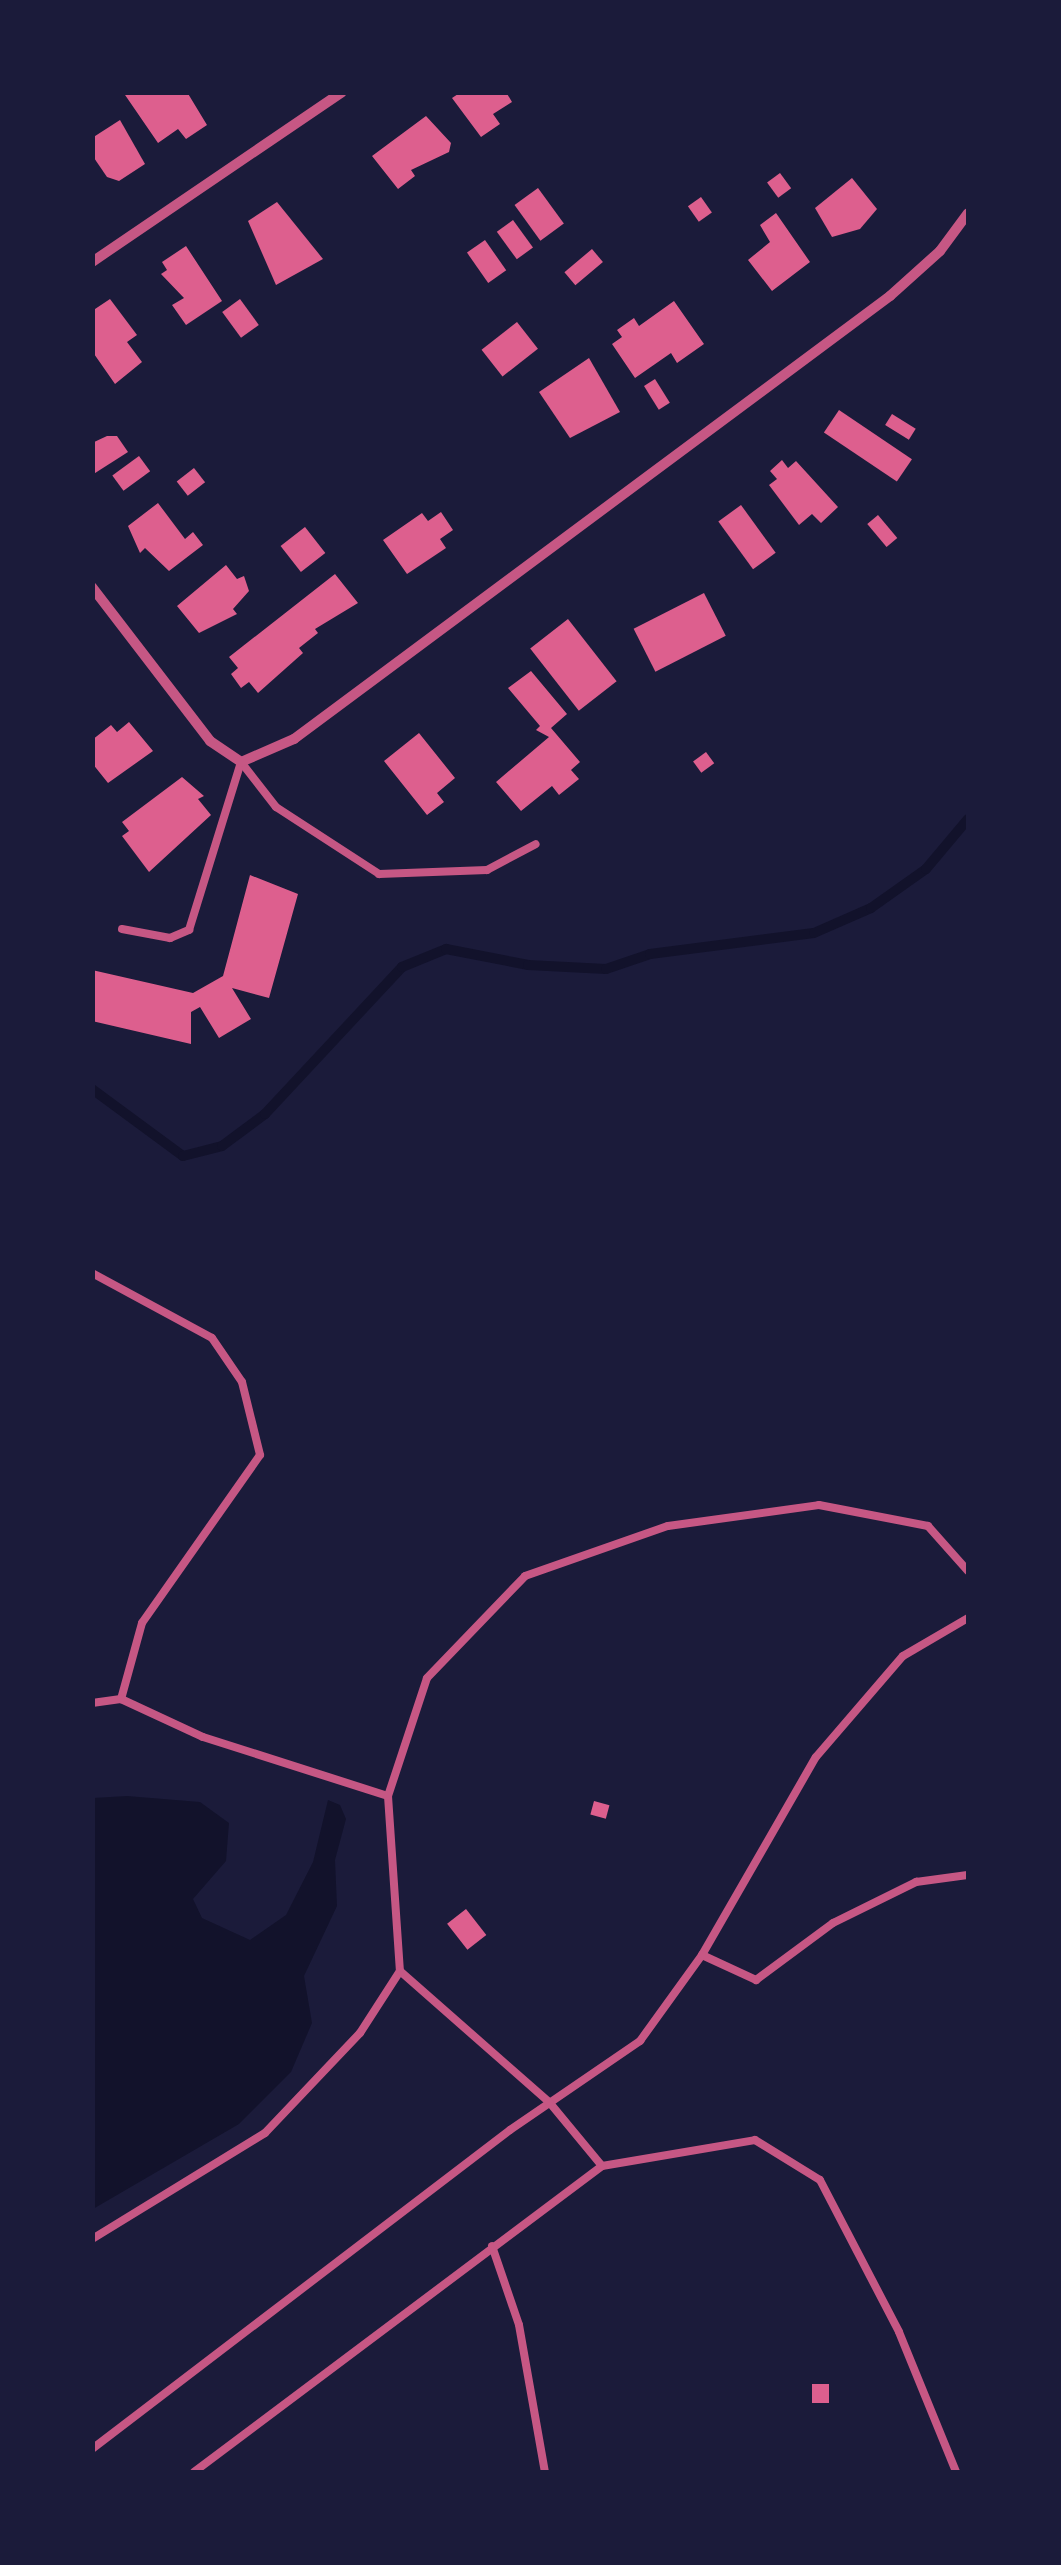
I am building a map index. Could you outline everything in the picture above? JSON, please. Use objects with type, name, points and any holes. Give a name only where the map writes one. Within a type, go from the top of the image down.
[{"type":"street","points":[[92,262],[342,92]]},
{"type":"street","points":[[92,588],[210,741],[241,762],[294,739],[890,296],[940,251],[968,213]]},
{"type":"lane","points":[[241,762],[276,807],[379,874],[487,870],[536,844]]},
{"type":"lane","points":[[122,930],[170,938],[190,930],[241,762]]},
{"type":"lane","points":[[92,1273],[212,1338],[242,1382],[260,1455],[142,1623],[121,1699]]},
{"type":"lane","points":[[92,2238],[265,2133],[360,2033],[400,1971],[388,1796],[426,1678],[525,1576],[668,1526],[819,1505],[928,1526],[968,1571]]},
{"type":"lane","points":[[92,2450],[548,2102],[640,2041],[702,1955],[816,1757],[903,1656],[968,1618]]},
{"type":"lane","points":[[92,1704],[121,1699],[203,1737],[388,1796]]},
{"type":"lane","points":[[702,1955],[756,1980],[832,1923],[899,1890],[968,1875]]},
{"type":"lane","points":[[400,1971],[548,2102],[602,2166]]},
{"type":"lane","points":[[194,2472],[602,2166],[755,2140],[820,2180],[900,2332],[956,2472]]},
{"type":"lane","points":[[492,2246],[519,2325],[545,2472]]},
{"type":"shaded area","points":[[127,1796],[200,1802],[229,1823],[226,1861],[193,1899],[202,1918],[250,1940],[286,1915],[313,1862],[328,1800],[340,1805],[346,1819],[335,1860],[337,1906],[304,1976],[312,2023],[291,2072],[239,2124],[93,2209],[93,1798]]},
{"type":"building","points":[[123,92],[187,92],[207,125],[186,139],[178,129],[158,143]]},
{"type":"building","points":[[461,92],[506,92],[512,102],[493,114],[500,124],[481,137],[452,98]]},
{"type":"building","points":[[426,116],[451,143],[449,152],[411,170],[415,176],[398,189],[372,156]]},
{"type":"building","points":[[120,120],[145,164],[119,181],[107,177],[92,155],[92,138]]},
{"type":"building","points":[[780,173],[791,188],[778,198],[767,182]]},
{"type":"building","points":[[852,178],[877,209],[860,229],[832,237],[815,208]]},
{"type":"building","points":[[538,188],[564,224],[540,241],[515,205]]},
{"type":"building","points":[[701,197],[712,213],[699,222],[688,206]]},
{"type":"building","points":[[277,202],[323,259],[276,285],[248,221]]},
{"type":"building","points":[[776,213],[810,262],[772,291],[748,260],[770,242],[760,225]]},
{"type":"building","points":[[513,220],[533,248],[517,259],[497,232]]},
{"type":"building","points":[[485,240],[506,270],[488,283],[467,253]]},
{"type":"building","points":[[186,246],[222,301],[186,325],[172,305],[184,298],[161,274],[167,270],[162,262]]},
{"type":"building","points":[[592,249],[603,262],[575,285],[564,272]]},
{"type":"building","points":[[110,299],[137,335],[127,342],[142,362],[115,384],[92,351],[92,311]]},
{"type":"building","points":[[240,299],[259,325],[241,338],[222,312]]},
{"type":"building","points":[[674,301],[704,344],[677,363],[671,353],[635,378],[612,344],[622,337],[617,330],[634,318],[639,326]]},
{"type":"building","points":[[517,322],[538,349],[502,376],[482,350]]},
{"type":"building","points":[[589,358],[620,412],[570,438],[539,392]]},
{"type":"building","points":[[655,379],[670,403],[659,410],[644,386]]},
{"type":"building","points":[[839,410],[912,459],[897,482],[824,432]]},
{"type":"building","points":[[892,414],[916,429],[909,440],[885,425]]},
{"type":"building","points":[[117,436],[128,452],[92,475],[92,443]]},
{"type":"building","points":[[139,456],[150,471],[123,491],[112,475]]},
{"type":"building","points":[[782,460],[788,468],[796,461],[838,507],[821,523],[812,514],[799,525],[769,485],[777,479],[770,471]]},
{"type":"building","points":[[194,468],[205,482],[188,496],[177,482]]},
{"type":"building","points":[[158,503],[185,539],[193,532],[203,545],[169,571],[145,548],[140,553],[128,526]]},
{"type":"building","points":[[741,505],[776,553],[753,569],[718,521]]},
{"type":"building","points":[[441,512],[453,530],[440,539],[446,548],[407,574],[383,540],[422,513],[428,521]]},
{"type":"building","points":[[878,515],[897,538],[887,547],[867,524]]},
{"type":"building","points":[[305,527],[325,553],[301,572],[281,546]]},
{"type":"building","points":[[226,565],[237,579],[244,576],[249,591],[233,609],[237,614],[199,633],[177,606]]},
{"type":"building","points":[[335,574],[358,603],[315,629],[318,633],[299,648],[303,653],[258,693],[249,682],[241,688],[231,674],[238,668],[229,657]]},
{"type":"building","points":[[704,593],[726,636],[655,672],[634,629]]},
{"type":"building","points":[[568,619],[617,681],[579,711],[530,649]]},
{"type":"building","points":[[531,671],[567,714],[551,728],[580,762],[571,770],[579,779],[559,795],[552,786],[521,811],[496,782],[549,737],[536,730],[540,726],[508,688]]},
{"type":"building","points":[[129,722],[153,751],[108,783],[92,763],[92,740],[111,725],[117,732]]},
{"type":"building","points":[[419,733],[455,778],[437,793],[444,802],[427,815],[384,761]]},
{"type":"building","points":[[706,752],[714,763],[701,773],[693,761]]},
{"type":"building","points":[[182,777],[204,796],[198,799],[211,815],[149,872],[122,836],[129,831],[122,822]]},
{"type":"building","points":[[250,875],[298,894],[269,998],[232,988],[251,1019],[219,1038],[200,1007],[191,1012],[191,1044],[92,1021],[92,970],[193,993],[223,976]]},
{"type":"building","points":[[594,1801],[609,1805],[606,1819],[590,1815]]},
{"type":"building","points":[[466,1909],[486,1935],[467,1950],[447,1924]]},
{"type":"building","points":[[812,2384],[829,2384],[829,2403],[812,2403]]},
{"type":"waterway","points":[[92,1089],[183,1156],[222,1146],[265,1114],[402,967],[446,949],[528,965],[606,969],[650,954],[814,933],[871,908],[926,869],[968,819]]}]
